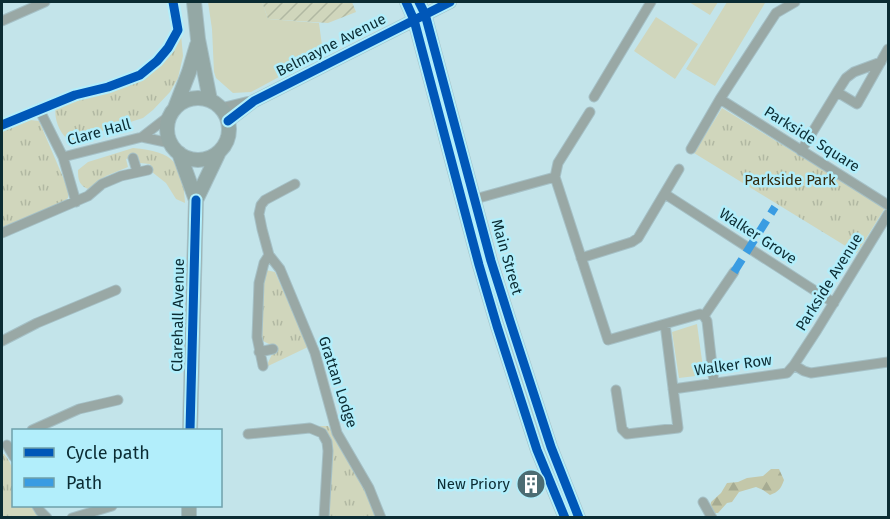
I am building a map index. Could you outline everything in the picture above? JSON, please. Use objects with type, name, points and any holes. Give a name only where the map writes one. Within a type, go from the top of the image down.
[{"type":"main road","points":[[194,2],[198,39],[210,100]]},
{"type":"main road","points":[[172,112],[182,102],[191,98],[210,100],[226,115],[229,131],[227,141],[218,154],[205,160],[185,157],[174,148],[167,134],[167,125],[172,112],[189,72],[198,39]]},
{"type":"main road","name":"Clarehall Avenue","points":[[174,148],[196,200]]},
{"type":"main road","name":"Clarehall Avenue","points":[[190,429],[196,200],[218,154]]},
{"type":"street","points":[[2,21],[45,2]]},
{"type":"street","points":[[2,125],[75,95],[108,87],[140,75],[168,48],[178,30],[173,2]]},
{"type":"street","name":"Main Street","points":[[406,2],[419,17],[513,332],[551,447],[579,518]]},
{"type":"street","name":"Main Street","points":[[419,2],[419,17],[479,265],[537,450],[565,518]]},
{"type":"street","name":"Belmayne Avenue","points":[[226,115],[450,2]]},
{"type":"street","points":[[594,97],[651,2]]},
{"type":"street","points":[[691,149],[720,99],[776,13],[795,2]]},
{"type":"street","points":[[837,92],[856,104],[888,49]]},
{"type":"street","points":[[801,151],[846,78],[854,72],[881,62]]},
{"type":"street","name":"Parkside Square","points":[[720,99],[888,205]]},
{"type":"street","name":"Clare Hall","points":[[39,109],[63,157],[76,202]]},
{"type":"street","name":"Clare Hall","points":[[63,157],[142,137],[172,112]]},
{"type":"street","points":[[590,112],[558,163],[555,177],[608,340],[697,314],[704,316],[707,321],[714,383]]},
{"type":"street","name":"Clare Hall","points":[[142,137],[174,148]]},
{"type":"street","points":[[133,158],[137,171]]},
{"type":"street","points":[[581,258],[638,238],[679,169]]},
{"type":"street","points":[[2,233],[76,202],[88,196],[102,184],[137,171],[148,170]]},
{"type":"street","points":[[475,199],[555,177]]},
{"type":"street","name":"Grattan Lodge","points":[[295,184],[265,200],[261,205],[260,214],[269,255],[280,269],[315,353],[337,433],[369,488],[381,518]]},
{"type":"street","points":[[280,191],[286,201]]},
{"type":"street","name":"Walker Grove","points":[[665,194],[834,303]]},
{"type":"street","name":"Parkside Avenue","points":[[794,365],[888,214]]},
{"type":"street","points":[[263,366],[257,337],[260,283],[264,263],[269,255]]},
{"type":"street","points":[[704,316],[734,272]]},
{"type":"street","points":[[2,341],[37,323],[116,290]]},
{"type":"street","points":[[616,390],[622,429],[627,434],[678,428],[665,324]]},
{"type":"street","points":[[259,352],[273,349]]},
{"type":"street","points":[[794,365],[811,373],[888,362]]},
{"type":"street","name":"Walker Row","points":[[673,389],[787,373],[794,365]]},
{"type":"street","points":[[34,429],[79,409],[118,400]]},
{"type":"street","name":"Grattan Lodge","points":[[248,434],[310,428],[322,433],[327,442],[328,451],[324,518]]},
{"type":"street","points":[[703,502],[712,518]]},
{"type":"street","points":[[72,518],[109,507]]},
{"type":"green space","points":[[208,2],[262,2],[268,19],[319,23],[323,53],[251,92],[233,93],[216,78],[214,72]]},
{"type":"green space","points":[[262,2],[352,2],[356,12],[328,23],[268,19]]},
{"type":"green space","points":[[689,2],[718,2],[710,15]]},
{"type":"green space","points":[[727,2],[765,3],[715,86],[686,69]]},
{"type":"green space","points":[[656,17],[698,44],[675,79],[634,51]]},
{"type":"green space","points":[[181,34],[183,56],[178,78],[170,92],[153,110],[143,118],[70,141],[63,135],[56,121],[56,106],[145,78],[174,51]]},
{"type":"green space","name":"Parkside Park","points":[[722,108],[885,208],[857,253],[694,153]]},
{"type":"green space","points":[[30,120],[39,121],[68,189],[68,198],[59,205],[2,227],[2,132]]},
{"type":"green space","points":[[133,148],[167,156],[174,162],[182,178],[185,203],[176,199],[166,183],[152,172],[150,164],[140,163],[137,155],[126,159],[128,167],[106,176],[88,189],[81,184],[78,170],[88,162]]},
{"type":"green space","points":[[266,270],[275,272],[308,347],[266,367],[273,352],[271,345],[261,340],[262,287]]},
{"type":"green space","points":[[697,324],[704,375],[679,378],[672,332]]},
{"type":"green space","points":[[315,426],[328,426],[335,434],[367,492],[377,517],[328,517],[332,452]]},
{"type":"green space","points":[[2,454],[4,454],[12,468],[12,507],[32,507],[38,517],[2,517]]},
{"type":"green space","points":[[771,469],[779,469],[784,480],[777,491],[770,495],[756,487],[739,492],[732,502],[727,503],[718,513],[713,513],[710,508],[711,502],[721,493],[727,483],[763,476]]},
{"type":"marked path","points":[[734,272],[775,207]]},
{"type":"cycle path","points":[[2,125],[75,95],[108,87],[140,75],[168,48],[178,30],[173,2]]},
{"type":"cycle path","points":[[406,2],[414,20],[497,326],[537,450],[565,518]]},
{"type":"cycle path","points":[[419,2],[425,14],[491,261],[551,447],[579,518]]},
{"type":"cycle path","points":[[228,121],[254,101],[450,2]]},
{"type":"cycle path","points":[[190,429],[196,200]]},
{"type":"place","name":"New Priory","points":[[531,484]]}]
